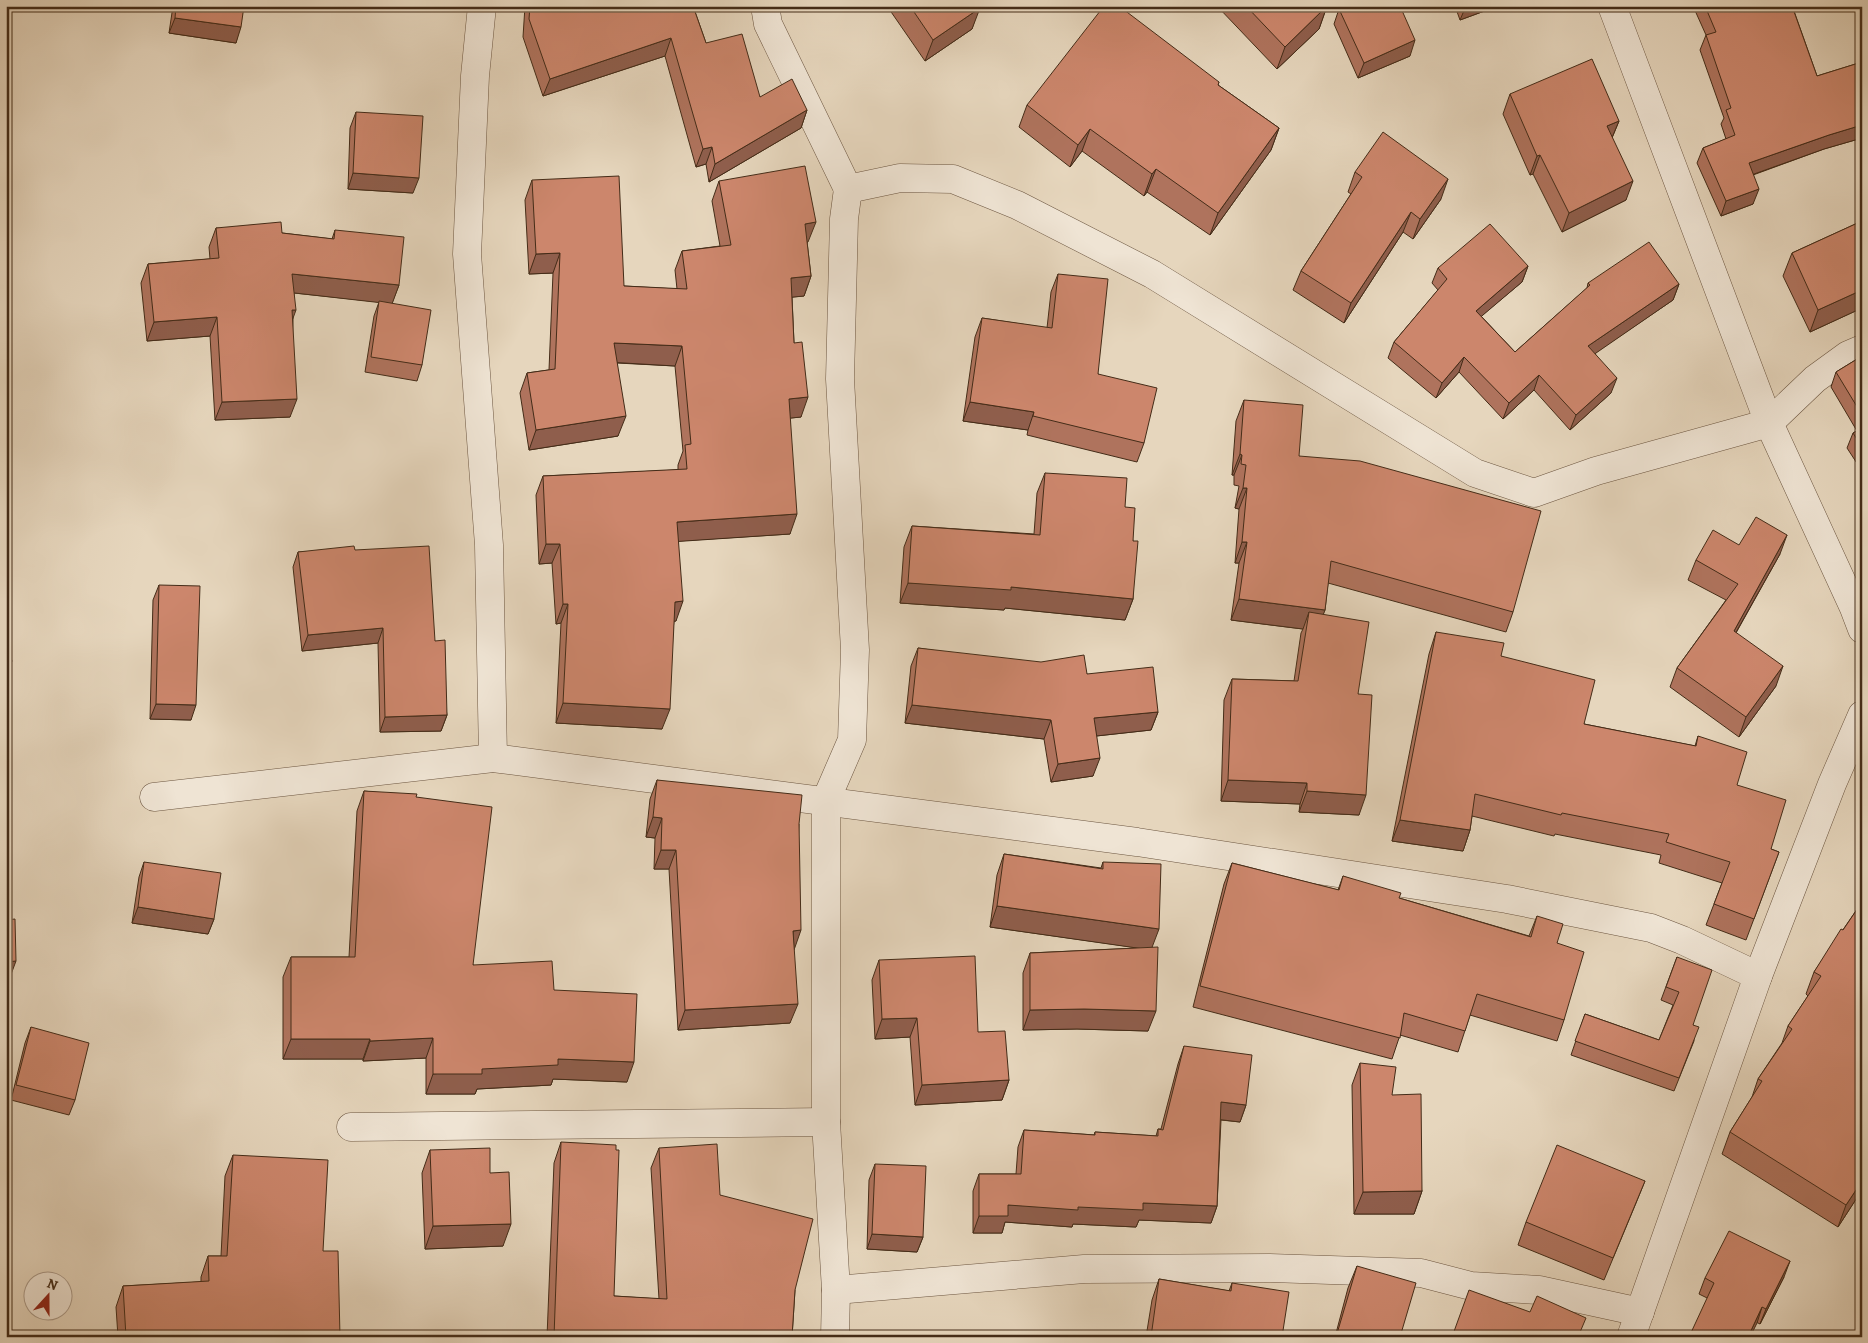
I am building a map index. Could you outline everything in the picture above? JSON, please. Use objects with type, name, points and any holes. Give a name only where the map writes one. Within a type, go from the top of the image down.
[{"type":"street","points":[[482,6],[475,76],[466,254],[489,545],[493,758]]},
{"type":"street","points":[[765,6],[768,24],[848,189],[844,219],[840,379],[855,650],[852,740],[826,800],[826,1122],[836,1290],[835,1337]]},
{"type":"street","points":[[1612,6],[1769,423],[1862,629]]},
{"type":"street","points":[[848,189],[900,178],[953,179],[1017,206],[1152,274],[1475,473],[1534,493],[1596,471],[1769,423],[1815,380],[1848,356],[1862,349]]},
{"type":"street","points":[[836,1290],[1084,1269],[1269,1268],[1421,1273],[1471,1286],[1539,1290],[1636,1324],[1758,976],[1832,784],[1862,716]]},
{"type":"street","points":[[154,797],[493,758],[1137,842],[1507,899],[1651,928],[1682,940],[1758,976]]},
{"type":"street","points":[[351,1127],[826,1122]]},
{"type":"building","points":[[176,6],[244,6],[241,27],[175,18]]},
{"type":"building","points":[[530,6],[693,6],[706,43],[742,34],[760,97],[792,79],[807,110],[715,164],[712,147],[703,149],[671,38],[550,79],[529,19]]},
{"type":"building","points":[[910,6],[979,6],[980,8],[933,40]]},
{"type":"building","points":[[1104,6],[1119,6],[1219,82],[1218,85],[1279,128],[1218,213],[1156,169],[1152,174],[1090,129],[1078,145],[1027,105]]},
{"type":"building","points":[[1246,6],[1327,6],[1285,47]]},
{"type":"building","points":[[1345,6],[1400,6],[1415,40],[1364,63],[1339,9]]},
{"type":"building","points":[[1705,6],[1792,6],[1817,76],[1862,62],[1862,125],[1749,163],[1759,189],[1726,201],[1703,148],[1735,135],[1726,110],[1731,108],[1706,35],[1716,32]]},
{"type":"building","points":[[1592,59],[1619,121],[1607,126],[1633,181],[1569,213],[1540,155],[1537,156],[1510,94]]},
{"type":"building","points":[[356,112],[423,116],[419,178],[353,173]]},
{"type":"building","points":[[1383,132],[1448,179],[1420,219],[1411,212],[1351,303],[1301,271],[1362,177],[1355,172]]},
{"type":"building","points":[[805,166],[816,222],[805,224],[811,276],[791,278],[794,343],[802,342],[808,397],[789,399],[797,514],[677,522],[683,601],[675,602],[670,709],[563,703],[568,604],[563,604],[560,544],[546,544],[543,476],[687,469],[685,445],[691,444],[682,346],[614,343],[626,416],[536,430],[527,373],[555,369],[560,253],[536,254],[532,180],[619,176],[624,286],[687,289],[682,251],[731,245],[719,181]]},
{"type":"building","points":[[1862,221],[1862,290],[1818,310],[1792,253]]},
{"type":"building","points":[[281,222],[282,233],[334,239],[335,230],[404,237],[399,285],[292,274],[296,310],[292,310],[297,399],[222,402],[217,317],[154,322],[148,264],[219,258],[216,228]]},
{"type":"building","points":[[1490,224],[1528,266],[1476,311],[1515,352],[1590,285],[1588,283],[1649,242],[1679,284],[1588,346],[1617,378],[1576,415],[1539,375],[1509,403],[1464,357],[1442,383],[1394,342],[1447,279],[1438,268]]},
{"type":"building","points":[[1058,274],[1108,279],[1098,374],[1157,388],[1144,443],[1033,416],[1034,412],[970,402],[982,318],[1052,328]]},
{"type":"building","points":[[379,301],[431,310],[422,365],[371,357]]},
{"type":"building","points":[[1862,356],[1862,415],[1836,372]]},
{"type":"building","points":[[1244,400],[1303,405],[1299,456],[1360,461],[1541,511],[1513,612],[1331,561],[1325,610],[1239,599],[1247,542],[1242,542],[1247,488],[1243,488],[1246,465],[1241,464],[1242,455],[1240,454]]},
{"type":"building","points":[[1862,428],[1862,447],[1853,433]]},
{"type":"building","points":[[1045,473],[1127,478],[1125,507],[1135,508],[1133,541],[1138,541],[1133,599],[1011,587],[1011,590],[908,583],[912,526],[1040,535]]},
{"type":"building","points":[[1756,517],[1787,535],[1734,631],[1783,666],[1746,717],[1677,668],[1738,584],[1696,560],[1713,530],[1739,545]]},
{"type":"building","points":[[354,546],[355,550],[429,546],[435,641],[445,640],[447,715],[385,717],[383,628],[308,635],[298,552]]},
{"type":"building","points":[[159,585],[200,586],[196,705],[156,704]]},
{"type":"building","points":[[1309,612],[1369,622],[1358,694],[1372,695],[1366,795],[1307,791],[1307,783],[1228,780],[1232,679],[1298,681]]},
{"type":"building","points":[[1436,632],[1504,643],[1501,656],[1595,680],[1584,724],[1696,746],[1698,736],[1747,752],[1737,785],[1786,800],[1771,849],[1779,852],[1754,919],[1714,904],[1730,862],[1666,842],[1669,834],[1562,813],[1561,815],[1475,794],[1470,830],[1400,820]]},
{"type":"building","points":[[6,642],[12,661],[6,663]]},
{"type":"building","points":[[918,648],[1041,662],[1084,655],[1087,674],[1153,667],[1158,712],[1094,718],[1100,758],[1058,764],[1051,720],[912,705]]},
{"type":"building","points":[[657,780],[802,795],[799,824],[801,930],[793,931],[798,1004],[685,1010],[676,850],[661,850],[662,818],[653,817]]},
{"type":"building","points":[[364,791],[417,794],[416,797],[492,807],[473,965],[552,961],[554,990],[637,994],[634,1062],[558,1059],[558,1065],[482,1069],[482,1074],[433,1074],[433,1038],[370,1041],[370,1039],[291,1039],[291,957],[355,957]]},
{"type":"building","points":[[1004,854],[1103,869],[1103,862],[1161,864],[1159,929],[997,906]]},
{"type":"building","points":[[144,862],[221,873],[214,919],[138,907]]},
{"type":"building","points":[[1232,863],[1339,890],[1343,876],[1401,893],[1399,898],[1531,937],[1537,916],[1563,924],[1557,943],[1584,952],[1564,1020],[1477,994],[1465,1031],[1404,1013],[1400,1038],[1200,986]]},
{"type":"building","points":[[1862,902],[1862,1181],[1846,1205],[1730,1132],[1762,1081],[1758,1079],[1792,1029],[1788,1026],[1821,976],[1814,972],[1841,929],[1843,930]]},
{"type":"building","points":[[15,919],[16,961],[6,962],[6,920]]},
{"type":"building","points":[[1158,947],[1156,1011],[1030,1010],[1030,953]]},
{"type":"building","points":[[975,956],[978,1032],[1005,1031],[1009,1080],[922,1085],[917,1018],[882,1019],[879,960]]},
{"type":"building","points":[[1677,957],[1712,970],[1693,1025],[1699,1027],[1679,1078],[1575,1041],[1585,1014],[1659,1040],[1679,992],[1666,987]]},
{"type":"building","points":[[31,1027],[89,1043],[75,1100],[16,1085]]},
{"type":"building","points":[[1184,1046],[1252,1055],[1246,1105],[1221,1102],[1217,1206],[1143,1203],[1143,1210],[1078,1207],[1078,1210],[1008,1205],[1008,1216],[979,1216],[979,1174],[1021,1174],[1024,1130],[1095,1135],[1095,1132],[1158,1136],[1158,1129],[1163,1130]]},
{"type":"building","points":[[1360,1063],[1396,1067],[1392,1095],[1421,1094],[1422,1191],[1363,1192]]},
{"type":"building","points":[[561,1142],[616,1145],[616,1150],[619,1150],[614,1296],[667,1299],[659,1148],[717,1144],[720,1195],[813,1219],[795,1290],[792,1337],[554,1337]]},
{"type":"building","points":[[1557,1145],[1645,1181],[1613,1258],[1526,1222]]},
{"type":"building","points":[[490,1148],[490,1173],[509,1172],[511,1224],[433,1226],[430,1150]]},
{"type":"building","points":[[233,1155],[328,1160],[323,1251],[338,1251],[340,1337],[126,1337],[123,1286],[209,1281],[208,1256],[227,1256]]},
{"type":"building","points":[[875,1164],[926,1166],[923,1237],[872,1234]]},
{"type":"building","points":[[1729,1231],[1790,1261],[1766,1309],[1762,1307],[1748,1337],[1689,1337],[1714,1283],[1705,1278]]},
{"type":"building","points":[[1357,1266],[1416,1283],[1400,1337],[1336,1337]]},
{"type":"building","points":[[1159,1279],[1231,1291],[1232,1283],[1289,1292],[1282,1337],[1151,1337]]},
{"type":"building","points":[[1469,1290],[1530,1312],[1537,1296],[1586,1318],[1578,1337],[1452,1337]]}]
